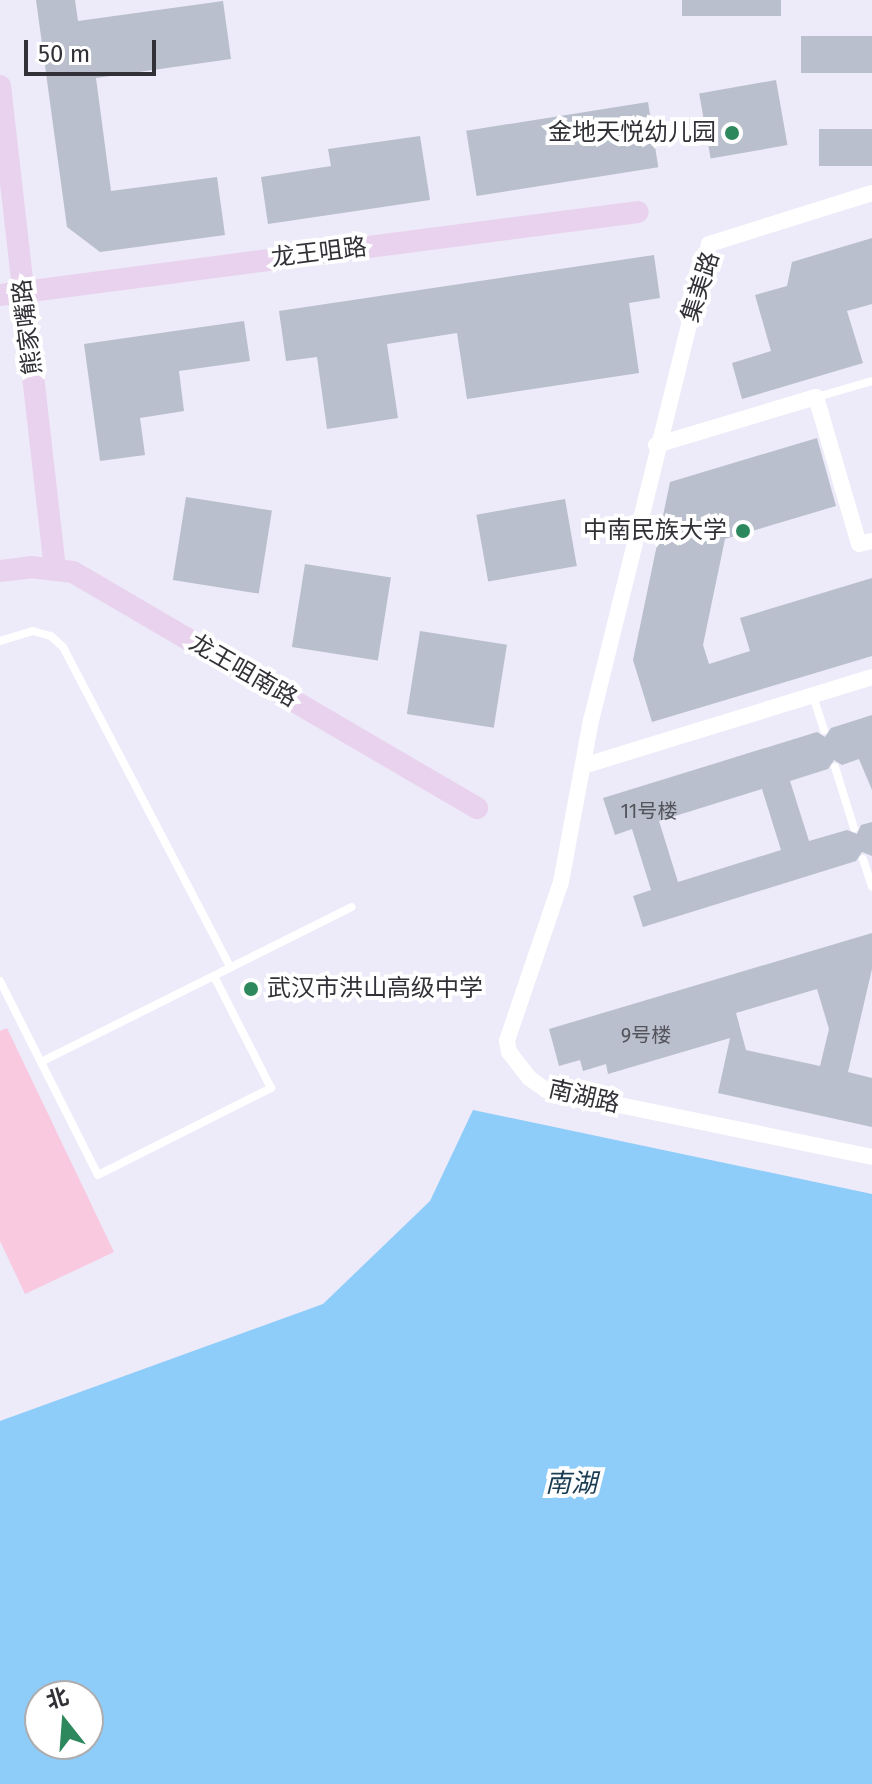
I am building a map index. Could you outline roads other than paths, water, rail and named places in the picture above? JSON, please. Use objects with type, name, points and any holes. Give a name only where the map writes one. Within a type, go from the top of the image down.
[{"type":"street","name":"熊家嘴路","points":[[0,86],[55,567]]},
{"type":"street","name":"集美路","points":[[656,445],[709,244],[872,193]]},
{"type":"street","name":"龙王咀路","points":[[0,295],[638,212]]},
{"type":"street","points":[[866,542],[816,397],[656,445],[583,766],[872,677]]},
{"type":"street","name":"龙王咀南路","points":[[0,571],[55,567],[73,572],[477,808]]},
{"type":"street","name":"南湖路","points":[[583,766],[561,882],[508,1036],[509,1052],[532,1082],[546,1090],[872,1157]]},
{"type":"lane","points":[[816,397],[872,381]]},
{"type":"lane","points":[[0,641],[33,631],[51,636],[63,647],[231,968]]},
{"type":"lane","points":[[813,696],[824,730]]},
{"type":"lane","points":[[835,767],[854,828]]},
{"type":"lane","points":[[863,859],[872,887]]},
{"type":"lane","points":[[41,1062],[352,907]]},
{"type":"lane","points":[[0,981],[98,1175],[271,1088],[214,976]]},
{"type":"water","name":"南湖","points":[[473,1110],[872,1194],[872,1784],[0,1784],[0,1421],[323,1304],[430,1201]]},
{"type":"place","name":"金地天悦幼儿园","points":[[732,133]]},
{"type":"place","name":"中南民族大学","points":[[743,531]]},
{"type":"place","name":"武汉市洪山高级中学","points":[[251,989]]}]
